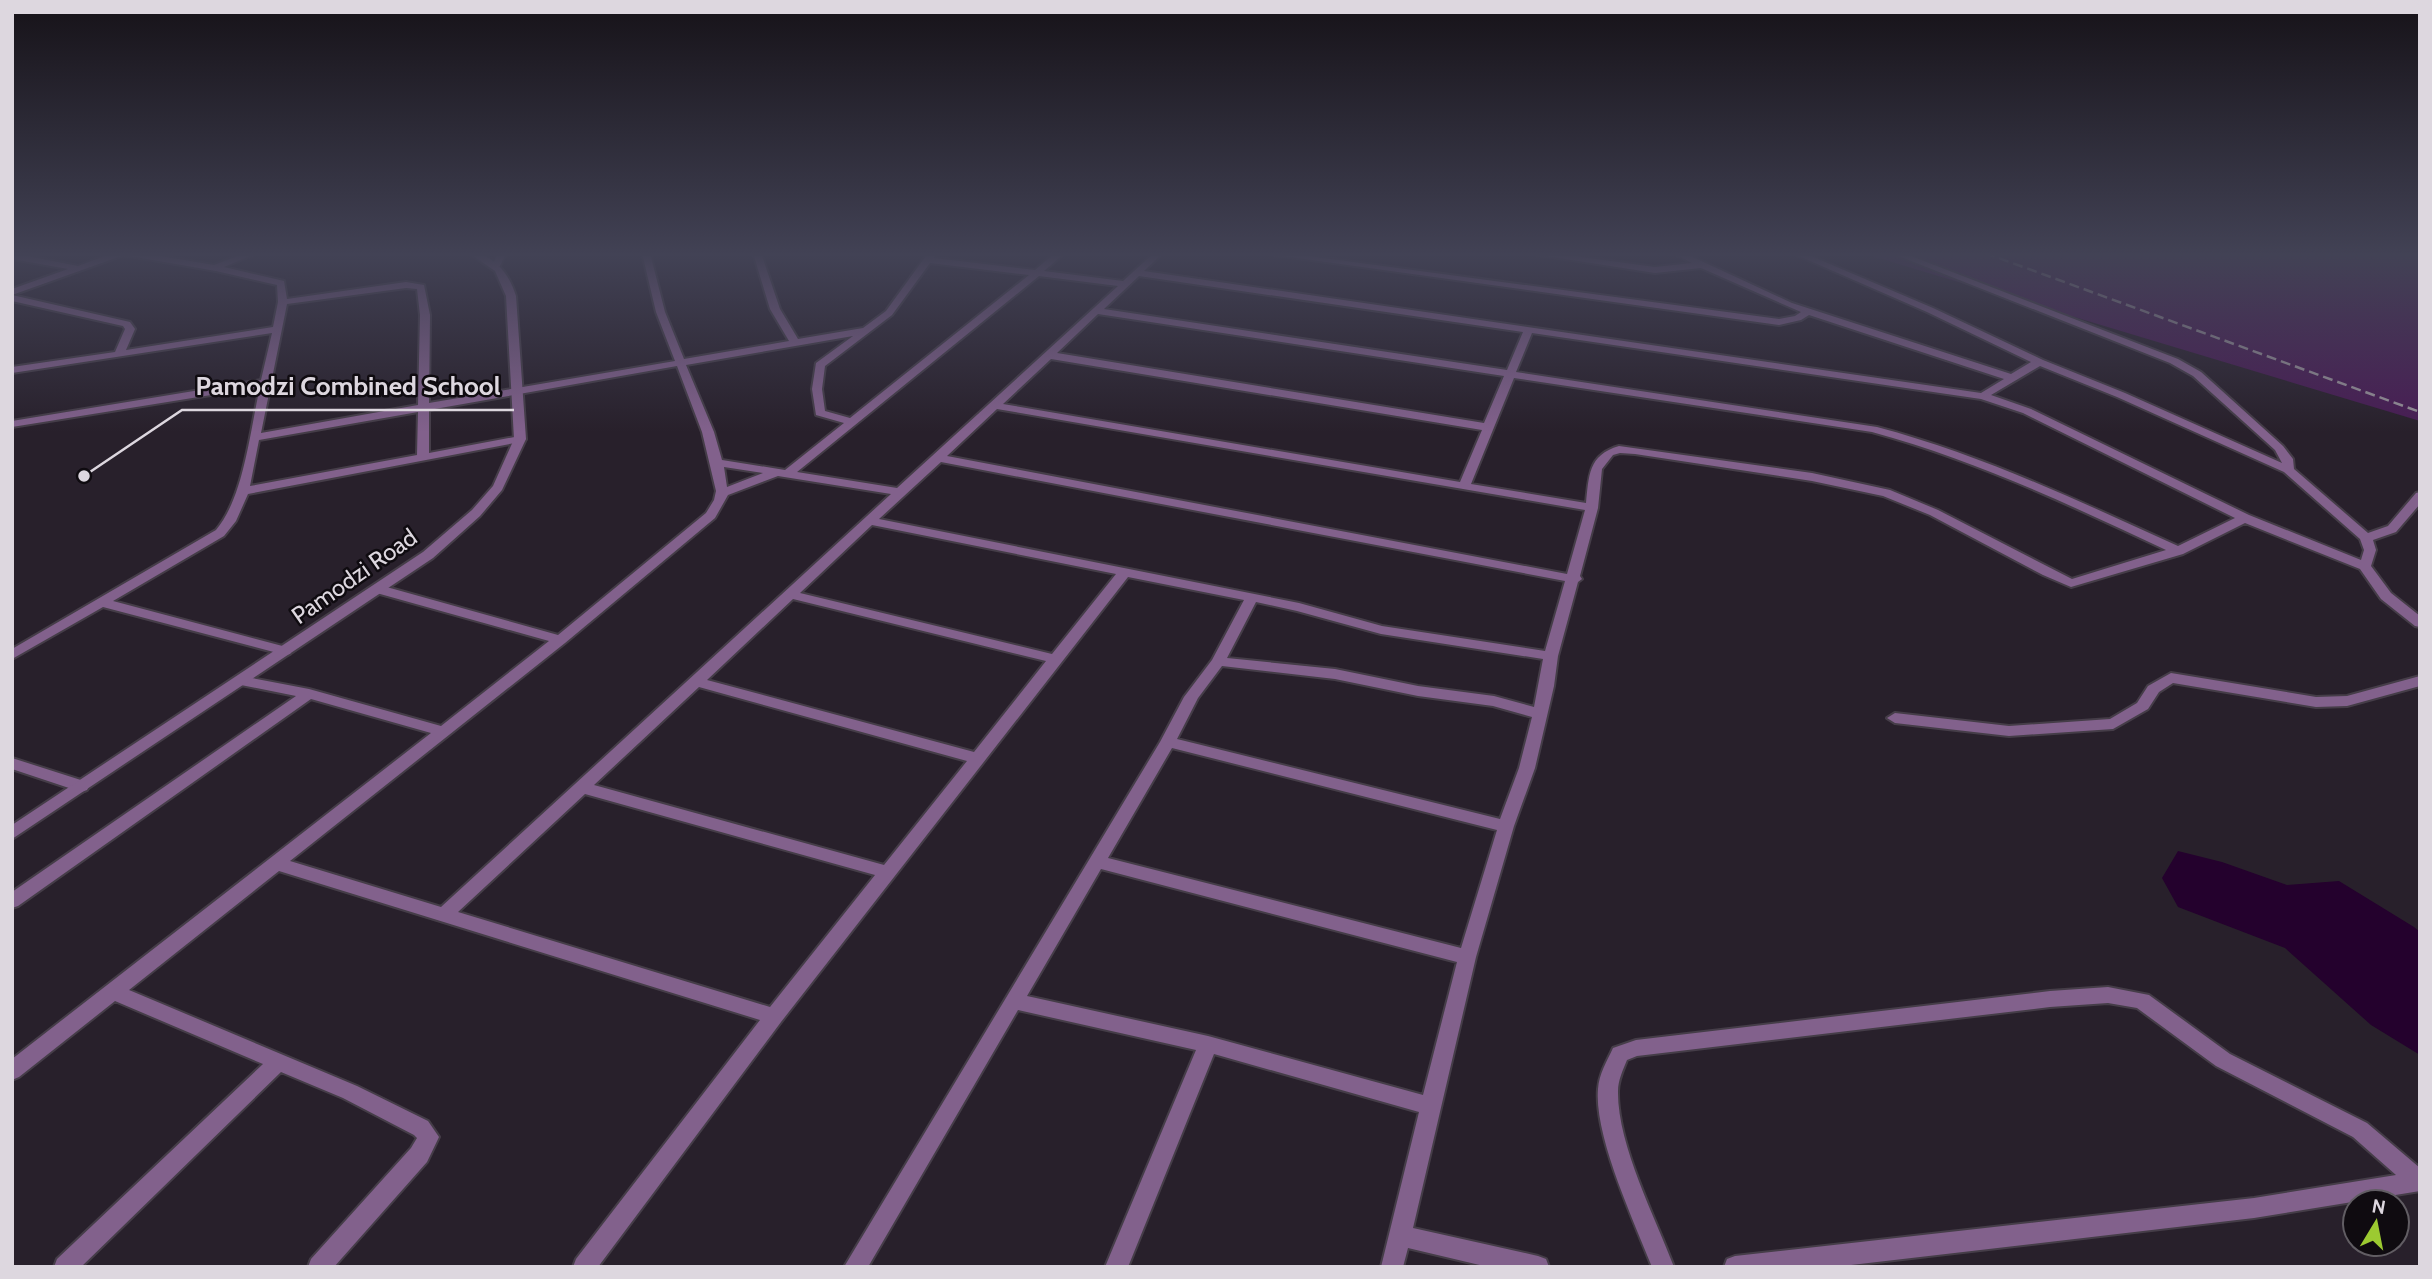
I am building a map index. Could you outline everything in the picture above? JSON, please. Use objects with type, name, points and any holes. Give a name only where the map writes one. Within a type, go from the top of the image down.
[{"type":"street","points":[[82,313],[127,324],[130,329],[119,354]]},
{"type":"street","points":[[12,655],[220,533],[230,521],[243,491],[280,313]]},
{"type":"street","points":[[423,455],[425,313]]},
{"type":"street","name":"Pamodzi Road","points":[[12,833],[428,555],[476,513],[498,487],[520,439],[512,313]]},
{"type":"street","points":[[12,1071],[560,640],[711,515],[723,493],[716,462],[662,313]]},
{"type":"street","points":[[777,313],[795,343]]},
{"type":"street","points":[[853,422],[820,413],[817,389],[822,361],[869,330],[889,313]]},
{"type":"street","points":[[723,493],[784,472],[853,422],[988,313]]},
{"type":"street","points":[[443,916],[1094,313]]},
{"type":"street","points":[[1107,313],[1873,429],[1931,443],[2028,481],[2178,551]]},
{"type":"street","points":[[1405,313],[1983,396],[2027,411],[2245,517],[2365,565],[2386,596],[2420,622]]},
{"type":"street","points":[[1710,313],[1779,322],[1789,321],[1806,313]]},
{"type":"street","points":[[1809,313],[2011,378]]},
{"type":"street","points":[[1936,313],[2039,362],[2121,395],[2288,470],[2366,538],[2370,550],[2365,565]]},
{"type":"street","points":[[2048,313],[2182,365],[2279,448],[2287,459],[2288,470]]},
{"type":"street","points":[[12,369],[276,329]]},
{"type":"street","points":[[255,438],[869,330]]},
{"type":"street","points":[[1464,486],[1508,373],[1528,331]]},
{"type":"street","points":[[837,336],[849,344]]},
{"type":"street","points":[[1048,355],[1486,427]]},
{"type":"street","points":[[1983,396],[2039,362]]},
{"type":"street","points":[[12,424],[264,383]]},
{"type":"street","points":[[996,406],[1592,508]]},
{"type":"street","points":[[243,491],[423,455],[520,439]]},
{"type":"street","points":[[1392,1267],[1467,957],[1506,826],[1527,768],[1551,656],[1592,508],[1597,468],[1609,453],[1619,449],[1812,477],[1886,493],[1910,501],[2071,583],[2178,551],[2245,517]]},
{"type":"street","points":[[939,458],[1574,579]]},
{"type":"street","points":[[716,462],[898,492]]},
{"type":"street","points":[[2366,538],[2392,529],[2420,496]]},
{"type":"street","points":[[869,521],[1123,574],[1299,607],[1381,630],[1551,656]]},
{"type":"street","points":[[584,1267],[886,872],[1123,574]]},
{"type":"street","points":[[378,589],[560,640]]},
{"type":"street","points":[[792,595],[1054,659]]},
{"type":"street","points":[[855,1267],[1168,742],[1191,697],[1218,661],[1252,598]]},
{"type":"street","points":[[103,603],[285,652]]},
{"type":"street","points":[[1218,661],[1335,674],[1418,691],[1494,701],[1540,714]]},
{"type":"street","points":[[1895,718],[2010,731],[2052,730],[2113,724],[2143,706],[2153,690],[2171,678],[2316,702],[2347,701],[2420,681]]},
{"type":"street","points":[[241,681],[309,694],[442,731]]},
{"type":"street","points":[[697,682],[977,758]]},
{"type":"street","points":[[12,901],[309,694]]},
{"type":"street","points":[[1168,742],[1506,826]]},
{"type":"street","points":[[12,762],[81,786]]},
{"type":"street","points":[[580,788],[886,872]]},
{"type":"street","points":[[1096,860],[1467,957]]},
{"type":"street","points":[[275,863],[774,1016]]},
{"type":"street","points":[[113,991],[350,1092],[421,1128],[429,1137],[419,1155],[319,1267]]},
{"type":"street","points":[[1663,1267],[1620,1149],[1607,1094],[1620,1054],[1636,1048],[2050,999],[2108,995],[2142,1001],[2223,1060],[2360,1130],[2419,1181]]},
{"type":"street","points":[[1013,1001],[1208,1044],[1431,1106]]},
{"type":"street","points":[[1116,1267],[1208,1044]]},
{"type":"street","points":[[65,1267],[278,1063]]},
{"type":"street","points":[[1735,1267],[2254,1208],[2419,1181]]},
{"type":"street","points":[[1401,1236],[1538,1267]]},
{"type":"shaded area","points":[[2060,313],[2420,313],[2420,421]]},
{"type":"shaded area","points":[[2178,851],[2222,862],[2287,885],[2339,881],[2420,932],[2420,1055],[2371,1025],[2285,948],[2178,907],[2162,878]]},
{"type":"railway","points":[[2148,313],[2420,412]]},
{"type":"place","name":"Pamodzi Combined School","points":[[84,476]]}]
